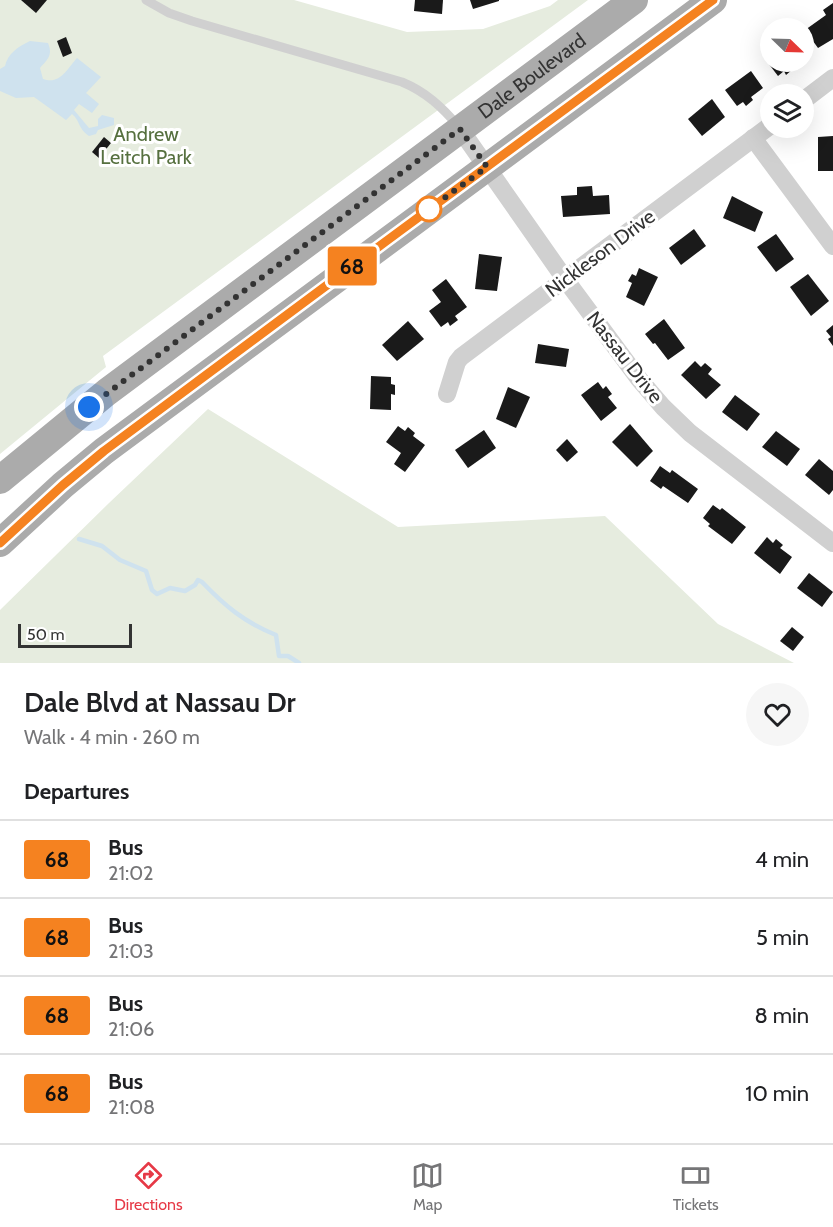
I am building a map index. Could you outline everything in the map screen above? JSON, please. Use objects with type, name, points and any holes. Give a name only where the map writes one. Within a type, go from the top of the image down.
[{"type":"main road","name":"Dale Boulevard","points":[[0,480],[107,392],[634,0]]},
{"type":"main road","points":[[0,543],[104,451],[713,0]]},
{"type":"street","points":[[814,92],[833,78]]},
{"type":"street","name":"Nassau Drive","points":[[460,129],[565,279],[639,379],[663,407],[690,433],[833,543]]},
{"type":"street","name":"Nickleson Drive","points":[[447,394],[457,362],[461,357],[760,133]]},
{"type":"street","points":[[753,138],[833,246]]},
{"type":"lane","points":[[146,0],[169,13],[192,21],[409,86],[432,98],[460,129]]},
{"type":"green space","name":"Andrew Leitch Park","points":[[0,0],[294,0],[407,32],[483,29],[550,6],[558,0],[588,0],[103,356],[106,367],[0,454]]},
{"type":"green space","points":[[208,409],[398,527],[605,516],[718,624],[794,663],[0,663],[0,610]]},
{"type":"water","points":[[30,41],[48,43],[49,57],[40,68],[43,79],[59,78],[77,58],[101,77],[86,93],[99,104],[92,113],[79,104],[74,110],[89,128],[98,126],[98,119],[102,115],[114,118],[114,125],[98,130],[96,134],[89,136],[72,114],[66,120],[34,97],[16,98],[0,91],[0,69],[5,66],[8,57],[14,51]]},
{"type":"building","points":[[21,0],[47,0],[36,13]]},
{"type":"building","points":[[415,0],[443,0],[442,14],[414,11]]},
{"type":"building","points":[[470,0],[499,0],[499,1],[473,9]]},
{"type":"building","points":[[833,3],[833,39],[818,48],[814,42],[814,24],[826,15],[823,10]]},
{"type":"building","points":[[66,37],[72,53],[63,57],[57,41]]},
{"type":"building","points":[[751,71],[760,84],[760,90],[751,97],[753,100],[746,106],[743,102],[737,106],[725,90]]},
{"type":"building","points":[[712,99],[725,117],[702,136],[688,119]]},
{"type":"building","points":[[833,136],[833,171],[818,171],[818,137]]},
{"type":"building","points":[[104,137],[111,143],[99,158],[92,152]]},
{"type":"building","points":[[592,186],[593,196],[609,195],[610,214],[563,217],[561,196],[577,195],[577,187]]},
{"type":"building","points":[[732,196],[763,212],[755,232],[723,218]]},
{"type":"building","points":[[694,229],[706,246],[681,265],[669,248]]},
{"type":"building","points":[[776,234],[794,259],[776,272],[757,247]]},
{"type":"building","points":[[479,254],[502,257],[497,291],[475,289]]},
{"type":"building","points":[[639,268],[658,277],[644,306],[626,297],[632,283],[628,281],[632,274],[636,276]]},
{"type":"building","points":[[808,274],[829,301],[811,316],[790,287]]},
{"type":"building","points":[[446,279],[467,307],[455,316],[458,320],[450,326],[448,322],[441,327],[429,311],[441,302],[432,290]]},
{"type":"building","points":[[664,319],[685,348],[668,360],[645,334]]},
{"type":"building","points":[[408,321],[424,339],[397,361],[382,345]]},
{"type":"building","points":[[833,325],[833,346],[828,339],[831,337],[826,331]]},
{"type":"building","points":[[538,344],[569,349],[566,367],[535,363]]},
{"type":"building","points":[[695,361],[701,367],[705,363],[712,369],[708,374],[721,385],[706,399],[681,375]]},
{"type":"building","points":[[371,376],[391,377],[391,384],[395,385],[395,395],[391,394],[391,410],[370,409]]},
{"type":"building","points":[[598,382],[603,389],[606,386],[612,394],[608,397],[617,408],[601,421],[581,395]]},
{"type":"building","points":[[508,387],[530,397],[516,428],[496,419]]},
{"type":"building","points":[[735,395],[760,414],[747,431],[722,412]]},
{"type":"building","points":[[630,424],[653,451],[637,467],[612,442]]},
{"type":"building","points":[[398,426],[405,431],[408,427],[415,433],[413,436],[425,445],[405,472],[394,464],[401,453],[386,442]]},
{"type":"building","points":[[484,430],[496,448],[468,468],[455,450]]},
{"type":"building","points":[[776,431],[800,449],[787,466],[762,447]]},
{"type":"building","points":[[567,439],[578,452],[567,462],[556,450]]},
{"type":"building","points":[[819,459],[833,471],[833,490],[829,495],[805,475]]},
{"type":"building","points":[[660,466],[670,473],[672,470],[698,489],[688,503],[663,486],[661,489],[650,481]]},
{"type":"building","points":[[713,505],[720,510],[722,508],[746,527],[732,544],[708,526],[710,524],[703,518]]},
{"type":"building","points":[[767,537],[773,543],[776,539],[783,545],[780,548],[792,557],[780,574],[754,553]]},
{"type":"building","points":[[809,573],[833,592],[822,607],[797,588]]},
{"type":"building","points":[[792,627],[804,637],[793,651],[780,641]]},
{"type":"waterway","points":[[79,539],[102,546],[120,560],[146,571],[152,590],[157,594],[170,588],[185,591],[195,585],[198,580],[202,582],[236,613],[254,625],[276,635],[279,656],[288,656],[299,663]]},
{"type":"bus line","name":"68","points":[[0,543],[104,451],[713,0]]},
{"type":"route","points":[[89,407],[460,129],[487,167],[429,209]]}]
